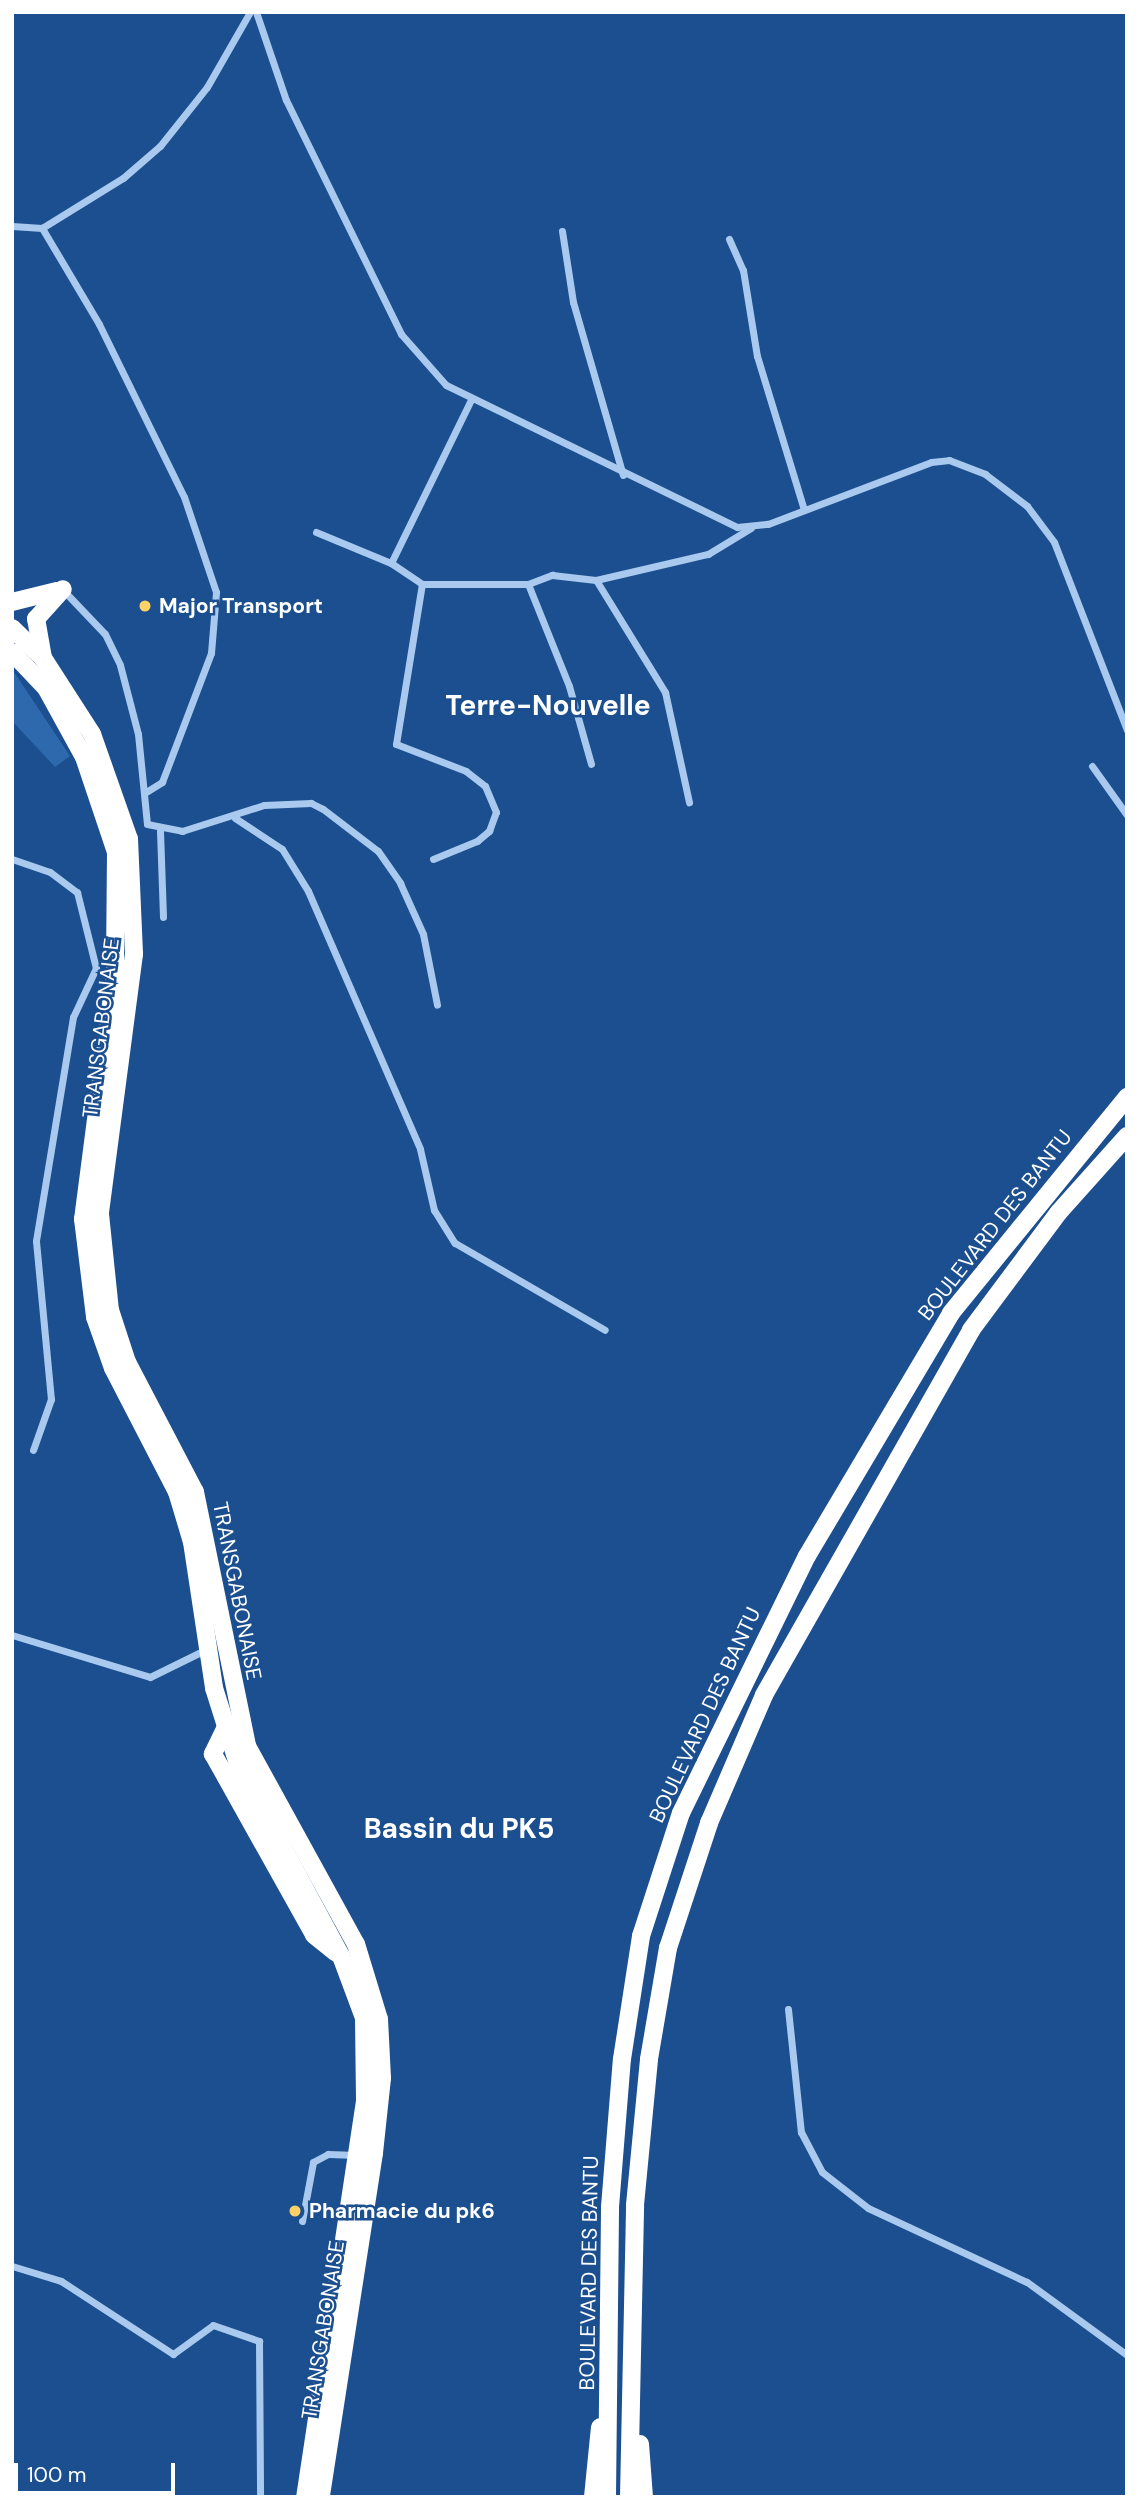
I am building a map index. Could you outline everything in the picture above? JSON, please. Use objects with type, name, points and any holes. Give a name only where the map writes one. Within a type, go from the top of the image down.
[{"type":"highway","points":[[12,603],[62,589]]},
{"type":"highway","points":[[43,658],[36,619],[62,589]]},
{"type":"highway","name":"TRANSGABONAISE","points":[[12,628],[43,658],[92,734],[129,839],[135,885],[134,954],[100,1214],[110,1310],[127,1362],[195,1492],[247,1746],[356,1944],[379,2019],[382,2078],[374,2153],[321,2497]]},
{"type":"highway","name":"TRANSGABONAISE","points":[[12,652],[46,688],[95,783],[116,852],[115,972],[85,1190],[83,1253],[103,1344],[180,1501],[225,1729],[252,1795],[341,1956],[364,2018],[368,2056],[358,2155],[305,2497]]},
{"type":"highway","name":"BOULEVARD DES BANTU","points":[[607,2497],[610,2207],[622,2059],[641,1936],[681,1813],[807,1556],[951,1313],[1127,1097]]},
{"type":"highway","name":"BOULEVARD DES BANTU","points":[[629,2497],[634,2409],[635,2204],[649,2059],[668,1948],[709,1823],[764,1695],[971,1330],[1059,1212],[1127,1136]]},
{"type":"highway","points":[[593,2497],[609,2361]]},
{"type":"highway","points":[[634,2409],[644,2497]]},
{"type":"highway","points":[[329,2441],[333,2497]]},
{"type":"street","points":[[12,226],[42,228],[122,178],[160,146],[206,87],[250,12]]},
{"type":"street","points":[[256,12],[286,100],[401,334],[429,370],[471,400],[623,475],[722,521],[751,527]]},
{"type":"street","points":[[42,228],[99,324],[184,497],[216,592],[211,653],[162,782],[146,792]]},
{"type":"street","points":[[562,231],[573,302],[623,475]]},
{"type":"street","points":[[729,239],[743,270],[757,356],[804,510]]},
{"type":"street","points":[[391,563],[471,400]]},
{"type":"street","points":[[316,533],[391,563],[422,584],[528,584],[552,575],[596,580],[708,554],[751,527],[931,462],[964,464],[1000,483],[1054,542],[1127,730]]},
{"type":"street","points":[[596,580],[665,692],[689,802]]},
{"type":"street","points":[[422,584],[396,744],[466,771],[485,786],[496,812],[489,831],[477,841],[433,859]]},
{"type":"street","points":[[528,584],[569,686],[591,764]]},
{"type":"street","points":[[62,589],[105,634],[120,665],[146,792],[147,824],[160,831],[200,829],[264,805],[310,803],[378,851],[423,934],[438,1005]]},
{"type":"street","points":[[1092,766],[1127,815]]},
{"type":"street","points":[[235,818],[282,849],[308,891],[420,1149],[434,1210],[455,1243],[606,1330]]},
{"type":"street","points":[[160,831],[163,917]]},
{"type":"street","points":[[12,859],[50,872],[77,892],[96,968],[73,1017],[36,1241],[51,1399],[33,1450]]},
{"type":"street","points":[[96,968],[115,972]]},
{"type":"street","points":[[12,1635],[150,1677],[208,1648]]},
{"type":"street","points":[[788,2008],[801,2132],[822,2172],[868,2208],[1027,2282],[1127,2355]]},
{"type":"street","points":[[302,2221],[313,2162],[327,2154],[358,2155]]},
{"type":"street","points":[[12,2266],[61,2281],[173,2354],[213,2325],[259,2341],[260,2497]]},
{"type":"shaded area","points":[[12,669],[70,756],[55,767],[12,721]]},
{"type":"place","name":"Major Transport","points":[[145,606]]},
{"type":"place","name":"Pharmacie du pk6","points":[[295,2211]]},
{"type":"district","name":"Terre-Nouvelle","points":[[548,706]]},
{"type":"district","name":"Bassin du PK5","points":[[459,1829]]}]
